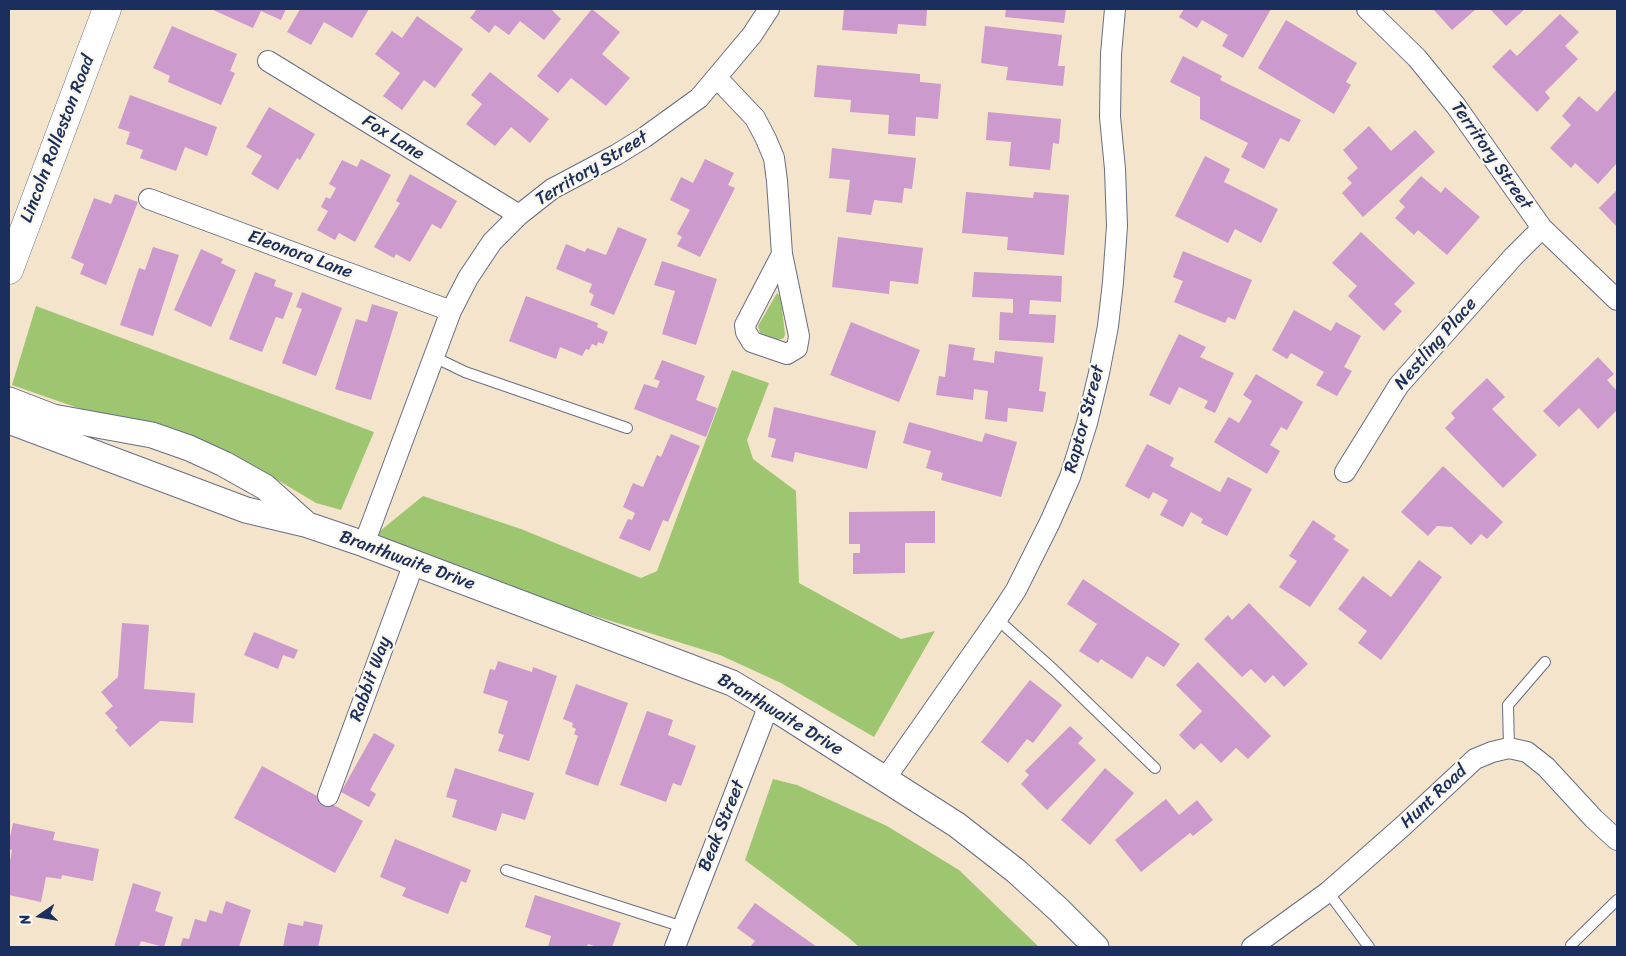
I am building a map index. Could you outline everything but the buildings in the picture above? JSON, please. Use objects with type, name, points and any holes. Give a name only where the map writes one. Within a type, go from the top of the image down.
[{"type":"main road","name":"Lincoln Rolleston Road","points":[[9,270],[106,9]]},
{"type":"street","name":"Territory Street","points":[[364,544],[452,311],[468,278],[492,242],[519,216],[552,189],[616,155],[673,118],[699,98],[752,35],[769,9]]},
{"type":"street","name":"Raptor Street","points":[[886,779],[1016,590],[1070,477],[1087,423],[1108,326],[1117,226],[1115,169],[1110,116],[1111,54],[1115,9]]},
{"type":"street","name":"Territory Street","points":[[1367,9],[1418,58],[1456,106],[1542,228],[1617,300]]},
{"type":"street","name":"Fox Lane","points":[[268,61],[519,216]]},
{"type":"street","points":[[717,78],[755,118],[774,158],[782,254]]},
{"type":"street","name":"Eleonora Lane","points":[[149,199],[452,311]]},
{"type":"street","name":"Nestling Place","points":[[1345,472],[1399,385],[1513,257],[1542,228]]},
{"type":"street","name":"Branthwaite Drive","points":[[9,400],[53,417],[152,435],[190,448],[265,487],[306,524]]},
{"type":"street","name":"Branthwaite Drive","points":[[9,421],[246,510],[306,524],[364,544],[732,683],[957,825],[1016,871],[1096,947]]},
{"type":"street","name":"Rabbit Way","points":[[328,796],[414,563]]},
{"type":"street","name":"Beak Street","points":[[675,947],[769,705]]},
{"type":"street","points":[[1509,748],[1527,752],[1546,767],[1594,819],[1617,840]]},
{"type":"street","name":"Hunt Road","points":[[1252,947],[1328,892],[1475,759],[1509,748]]},
{"type":"lane","points":[[434,357],[465,372],[627,428]]},
{"type":"lane","points":[[997,619],[1054,670],[1155,768]]},
{"type":"lane","points":[[1509,748],[1508,704],[1545,662]]},
{"type":"lane","points":[[506,870],[683,928]]},
{"type":"lane","points":[[1328,892],[1369,947]]},
{"type":"lane","points":[[1571,945],[1617,900]]},
{"type":"green space","points":[[777,293],[781,300],[785,334],[784,338],[778,340],[760,333],[758,326]]},
{"type":"green space","points":[[36,306],[374,432],[341,510],[316,503],[271,476],[175,429],[81,409],[12,385]]},
{"type":"green space","points":[[732,370],[769,383],[747,440],[753,459],[796,491],[799,583],[901,639],[935,631],[874,737],[781,683],[720,655],[364,544],[423,496],[521,529],[641,578],[657,571]]},
{"type":"green space","points":[[773,779],[797,785],[887,826],[959,870],[1039,947],[859,947],[745,860]]}]
